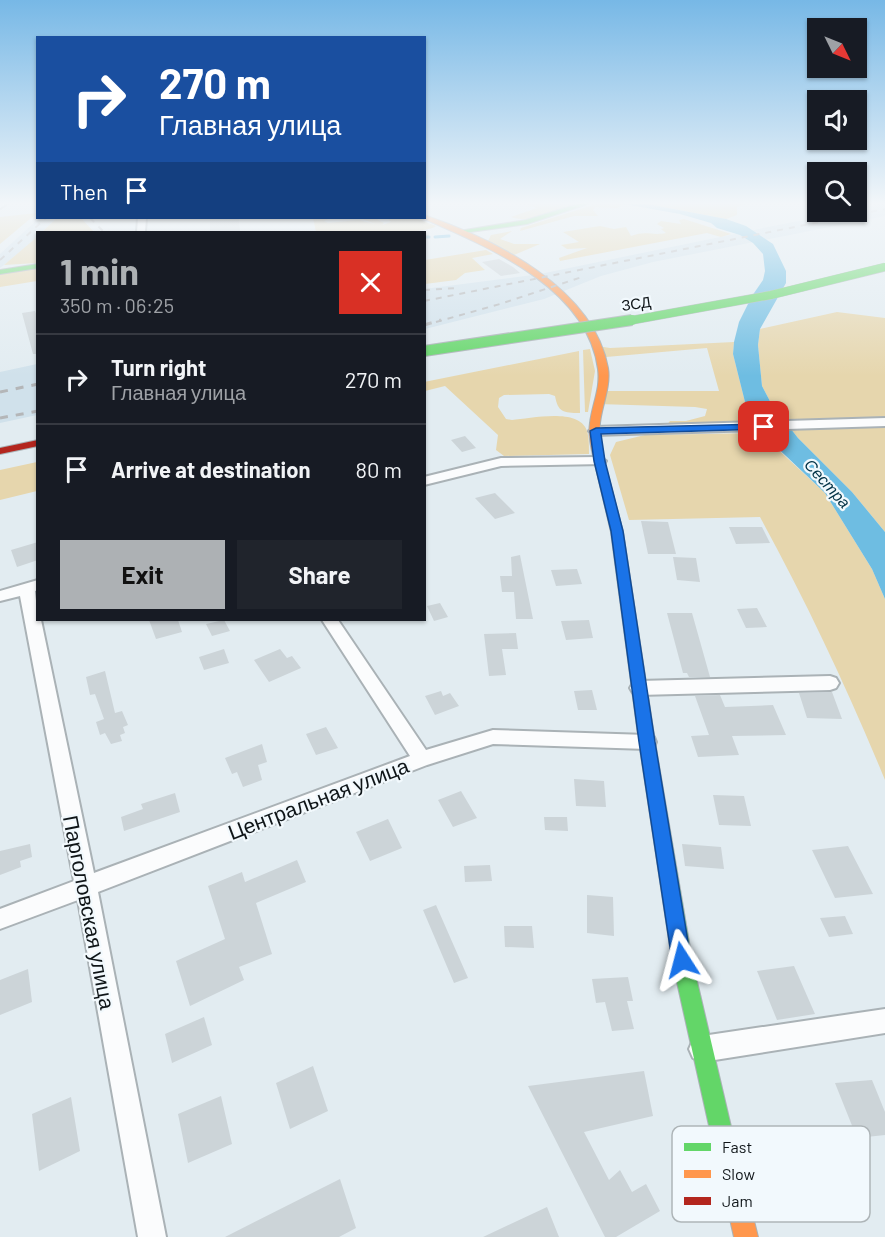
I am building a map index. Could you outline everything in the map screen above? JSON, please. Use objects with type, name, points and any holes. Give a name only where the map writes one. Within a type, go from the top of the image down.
[{"type":"main road","points":[[516,261],[552,286],[585,321],[597,345],[603,370],[596,431],[599,461],[617,531],[647,742],[682,960],[720,1126]]},
{"type":"main road","points":[[0,272],[36,266]]},
{"type":"main road","name":"ЗСД","points":[[426,351],[725,306],[800,291],[885,267]]},
{"type":"main road","name":"ЗСД","points":[[426,362],[737,314],[813,299],[885,279]]},
{"type":"main road","points":[[0,438],[36,431]]},
{"type":"main road","points":[[0,451],[36,443]]},
{"type":"main road","points":[[742,1222],[746,1237]]},
{"type":"street","points":[[596,431],[885,422]]},
{"type":"street","points":[[426,481],[501,462],[599,461]]},
{"type":"street","points":[[0,596],[32,587]]},
{"type":"street","name":"Парголовская улица","points":[[32,587],[36,609]]},
{"type":"street","name":"Парголовская улица","points":[[38,621],[152,1237]]},
{"type":"street","points":[[331,621],[422,759]]},
{"type":"street","points":[[639,688],[830,683]]},
{"type":"street","name":"Центральная улица","points":[[0,919],[422,759],[493,737],[647,742]]},
{"type":"street","points":[[702,1049],[885,1022]]},
{"type":"shaded area","points":[[0,261],[9,261],[0,268]]},
{"type":"shaded area","points":[[9,261],[36,261],[36,263],[4,265]]},
{"type":"shaded area","points":[[426,261],[475,261],[485,270],[465,273],[456,280],[426,284]]},
{"type":"shaded area","points":[[605,261],[659,261],[601,276],[544,299],[426,329],[426,289],[540,274]]},
{"type":"shaded area","points":[[36,268],[36,281],[0,287],[0,274]]},
{"type":"shaded area","points":[[837,312],[885,318],[885,532],[852,492],[798,438],[772,405],[762,386],[758,345],[760,329]]},
{"type":"shaded area","points":[[734,342],[733,354],[750,422],[666,426],[670,421],[686,421],[705,416],[707,409],[598,404],[597,346],[610,348]],"holes":[[[707,348],[719,391],[608,391],[606,357]]]},
{"type":"shaded area","points":[[590,349],[595,371],[588,412],[585,412],[583,350]]},
{"type":"shaded area","points":[[579,351],[580,413],[569,413],[562,410],[555,396],[549,394],[504,395],[499,398],[498,407],[506,419],[512,420],[553,416],[574,419],[587,431],[589,454],[504,456],[496,450],[498,435],[445,386],[426,391],[426,382]]},
{"type":"shaded area","points":[[36,364],[36,415],[0,423],[0,372]]},
{"type":"shaded area","points":[[760,433],[825,493],[872,569],[885,599],[885,780],[826,647],[760,517],[629,520],[610,455],[616,442],[645,435]]},
{"type":"shaded area","points":[[36,462],[36,491],[0,500],[0,470]]},
{"type":"water","name":"Сестра","points":[[764,261],[781,261],[786,271],[786,283],[760,329],[758,345],[762,386],[772,405],[798,438],[852,492],[885,532],[885,599],[872,569],[825,493],[750,422],[733,354],[734,342],[739,322],[763,280]]},
{"type":"building","points":[[502,261],[520,273],[501,276],[482,262]]},
{"type":"building","points":[[35,311],[36,314],[36,354],[33,354],[22,313]]},
{"type":"building","points":[[465,436],[476,448],[462,452],[451,440]]},
{"type":"building","points":[[495,493],[515,513],[495,519],[475,498]]},
{"type":"building","points":[[641,521],[668,522],[676,554],[648,554]]},
{"type":"building","points":[[729,527],[762,527],[770,543],[736,544]]},
{"type":"building","points":[[36,543],[36,561],[17,567],[11,550]]},
{"type":"building","points":[[520,555],[533,619],[516,619],[514,592],[502,592],[500,576],[512,576],[511,557]]},
{"type":"building","points":[[673,557],[696,558],[700,582],[677,580]]},
{"type":"building","points":[[577,569],[582,584],[556,586],[551,570]]},
{"type":"building","points":[[440,603],[448,617],[434,621],[427,606]]},
{"type":"building","points":[[757,608],[767,627],[746,628],[737,609]]},
{"type":"building","points":[[667,613],[692,613],[710,677],[689,677],[687,673],[683,673]]},
{"type":"building","points":[[589,620],[593,638],[566,640],[561,621]]},
{"type":"building","points":[[149,621],[178,621],[182,632],[156,639]]},
{"type":"building","points":[[225,621],[230,631],[212,636],[206,624]]},
{"type":"building","points":[[516,633],[518,649],[502,649],[506,675],[489,676],[484,634]]},
{"type":"building","points":[[224,649],[229,663],[204,670],[199,657]]},
{"type":"building","points":[[280,649],[287,658],[292,656],[301,668],[269,682],[254,660]]},
{"type":"building","points":[[105,671],[115,713],[122,711],[128,725],[123,727],[125,733],[120,735],[122,741],[111,744],[105,733],[100,735],[96,722],[104,719],[95,694],[90,695],[86,677]]},
{"type":"building","points":[[592,690],[597,710],[578,710],[574,691]]},
{"type":"building","points":[[441,691],[443,696],[450,693],[459,706],[435,715],[425,696]]},
{"type":"building","points":[[832,692],[842,719],[807,718],[799,693]]},
{"type":"building","points":[[720,695],[725,707],[773,705],[786,735],[732,736],[739,755],[698,757],[691,736],[709,735],[695,696]]},
{"type":"building","points":[[326,727],[338,748],[316,755],[306,734]]},
{"type":"building","points":[[262,744],[267,762],[258,765],[262,780],[243,787],[237,772],[232,774],[225,758]]},
{"type":"building","points":[[574,779],[604,781],[606,807],[576,806]]},
{"type":"building","points":[[461,791],[477,818],[453,827],[438,800]]},
{"type":"building","points":[[175,793],[180,812],[124,831],[121,817],[143,809],[141,804]]},
{"type":"building","points":[[713,795],[744,796],[751,826],[719,825]]},
{"type":"building","points":[[544,817],[567,817],[568,831],[545,830]]},
{"type":"building","points":[[388,819],[402,848],[370,861],[356,832]]},
{"type":"building","points":[[30,844],[32,857],[20,861],[21,867],[0,875],[0,851]]},
{"type":"building","points":[[682,844],[721,847],[724,869],[685,866]]},
{"type":"building","points":[[848,846],[873,894],[835,898],[812,850]]},
{"type":"building","points":[[297,860],[306,882],[256,903],[272,954],[239,967],[244,980],[190,1006],[176,961],[225,939],[208,886],[242,872],[245,882]]},
{"type":"building","points":[[490,865],[492,881],[465,882],[464,866]]},
{"type":"building","points":[[587,895],[613,897],[614,936],[587,933]]},
{"type":"building","points":[[436,905],[468,978],[454,983],[423,910]]},
{"type":"building","points":[[845,916],[853,934],[829,937],[820,918]]},
{"type":"building","points":[[504,926],[532,926],[534,948],[505,947]]},
{"type":"building","points":[[794,966],[815,1014],[777,1020],[757,971]]},
{"type":"building","points":[[28,969],[32,1002],[0,1015],[0,980]]},
{"type":"building","points":[[628,977],[633,1001],[627,1001],[634,1029],[612,1031],[605,1002],[596,1003],[592,979]]},
{"type":"building","points":[[204,1017],[212,1045],[172,1063],[165,1034]]},
{"type":"building","points":[[313,1066],[328,1111],[290,1129],[276,1083]]},
{"type":"building","points":[[644,1071],[653,1116],[584,1132],[609,1180],[620,1170],[632,1192],[646,1184],[660,1211],[616,1237],[605,1237],[528,1086]]},
{"type":"building","points":[[872,1080],[885,1112],[885,1135],[870,1137],[870,1126],[852,1126],[835,1083]]},
{"type":"building","points":[[221,1096],[232,1144],[188,1163],[178,1114]]},
{"type":"building","points":[[71,1097],[80,1151],[39,1171],[32,1114]]},
{"type":"building","points":[[340,1179],[356,1228],[339,1237],[225,1237]]},
{"type":"building","points":[[547,1207],[559,1237],[483,1237]]},
{"type":"railway","points":[[426,301],[626,261]]},
{"type":"railway","points":[[436,322],[582,277]]},
{"type":"railway","points":[[426,290],[457,288]]},
{"type":"railway","points":[[426,324],[441,320]]},
{"type":"railway","points":[[0,392],[36,384]]},
{"type":"railway","points":[[0,418],[36,411]]},
{"type":"traffic: fast","points":[[0,272],[36,266]]},
{"type":"traffic: fast","points":[[426,351],[714,307],[885,267]]},
{"type":"traffic: fast","points":[[600,464],[617,532],[647,742],[682,960],[720,1126]]},
{"type":"traffic: slow","points":[[515,261],[534,272],[558,292],[579,314],[595,339],[603,368],[595,428],[600,464]]},
{"type":"traffic: slow","points":[[742,1222],[746,1237]]},
{"type":"traffic: jam","points":[[0,451],[36,443]]},
{"type":"route","points":[[682,960],[647,742],[617,531],[599,461],[596,431],[764,427]]}]
